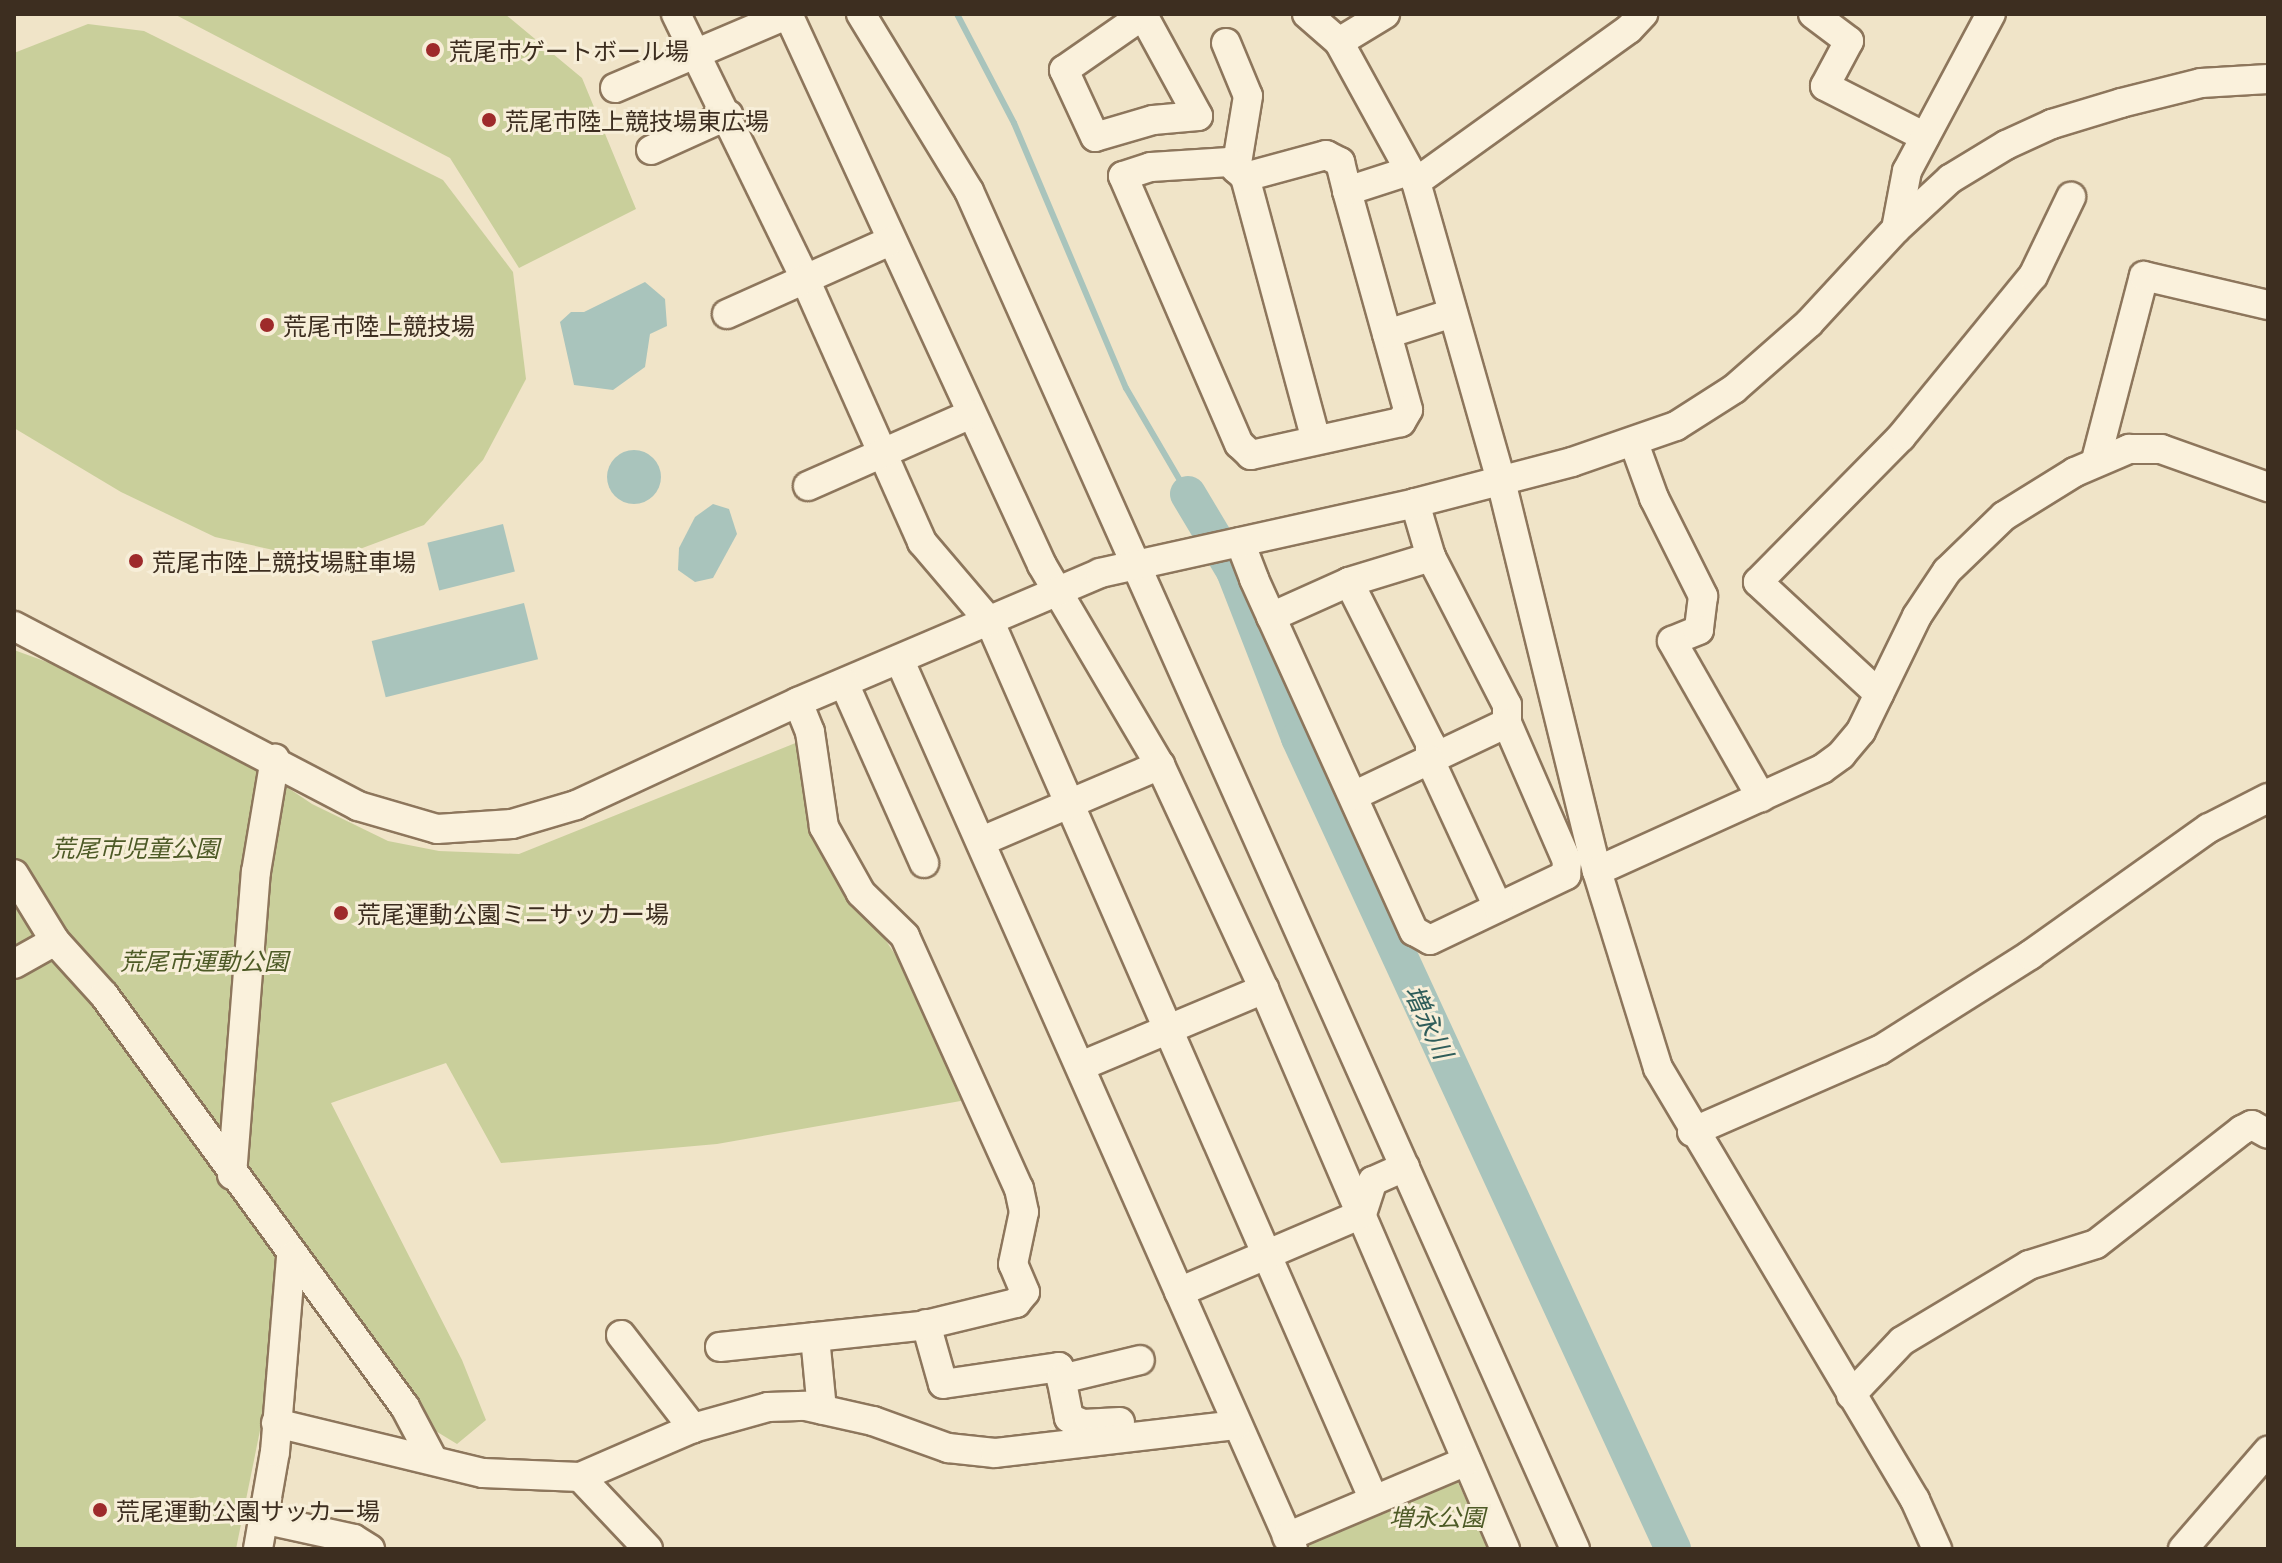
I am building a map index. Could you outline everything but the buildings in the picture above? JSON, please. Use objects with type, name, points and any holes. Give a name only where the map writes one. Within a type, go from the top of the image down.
[{"type":"street","points":[[676,14],[698,52],[805,279],[922,542],[990,622],[1373,1498]]},
{"type":"street","points":[[615,88],[787,14],[837,115],[890,241],[971,414],[1059,592],[1160,765],[1264,989],[1505,1549]]},
{"type":"street","points":[[861,14],[969,191],[1133,563],[1210,724],[1575,1549]]},
{"type":"street","points":[[1307,14],[1339,42],[1413,176],[1501,481],[1597,871],[1632,997],[1658,1068],[1692,1132],[1915,1500],[1937,1549]]},
{"type":"street","points":[[1339,42],[1385,14]]},
{"type":"street","points":[[1347,191],[1413,176],[1629,29],[1643,14]]},
{"type":"street","points":[[1813,14],[1849,41],[1825,86],[1925,137]]},
{"type":"street","points":[[1896,229],[1907,171],[1991,14]]},
{"type":"street","points":[[1144,15],[1198,116],[1153,120],[1095,137],[1064,70],[1144,15]]},
{"type":"street","points":[[1226,43],[1248,96],[1240,173],[1316,440]]},
{"type":"street","points":[[14,626],[275,759],[358,806],[402,823],[477,829],[576,805],[798,702],[1133,563],[1415,503],[1634,443],[1676,426],[1734,389],[1809,323],[1896,229],[1950,179],[2052,124],[2201,83],[2268,79]]},
{"type":"street","points":[[651,150],[728,115]]},
{"type":"street","points":[[1326,155],[1340,162],[1408,410],[1401,422],[1251,455],[1239,444],[1123,176],[1151,167],[1229,162],[1240,173],[1326,155]]},
{"type":"street","points":[[1879,694],[1758,582],[1901,437],[2033,276],[2071,197]]},
{"type":"street","points":[[727,314],[890,241]]},
{"type":"street","points":[[2096,460],[2144,276],[2268,305]]},
{"type":"street","points":[[1387,334],[1453,313]]},
{"type":"street","points":[[808,486],[971,414]]},
{"type":"street","points":[[1634,443],[1654,498],[1703,596],[1699,630],[1672,641],[1761,797]]},
{"type":"street","points":[[1597,871],[1761,797],[1841,755],[1861,731],[1917,616],[1971,544],[2004,516],[2096,460],[2129,449],[2161,449],[2268,487]]},
{"type":"street","points":[[1240,542],[1414,931],[1430,940],[1566,875],[1567,861],[1507,723],[1507,705],[1431,557],[1415,503]]},
{"type":"street","points":[[1271,617],[1349,582],[1431,557]]},
{"type":"street","points":[[1349,582],[1430,743],[1430,760],[1498,907]]},
{"type":"street","points":[[900,661],[1290,1543],[1373,1498],[1467,1461]]},
{"type":"street","points":[[844,683],[924,863]]},
{"type":"street","points":[[720,1347],[926,1324],[1016,1303],[1025,1292],[1013,1264],[1024,1212],[1019,1189],[905,936],[861,893],[824,827],[810,732],[798,702]]},
{"type":"street","points":[[1353,796],[1507,723]]},
{"type":"street","points":[[232,1175],[256,872],[275,759]]},
{"type":"street","points":[[982,841],[1160,765]]},
{"type":"street","points":[[1692,1132],[1880,1050],[2030,955],[2209,828],[2268,798]]},
{"type":"street","points":[[14,874],[55,941],[104,995],[291,1257],[405,1407],[432,1458]]},
{"type":"street","points":[[14,964],[55,941]]},
{"type":"street","points":[[1081,1066],[1264,989]]},
{"type":"street","points":[[1851,1395],[1902,1341],[2029,1265],[2096,1244],[2242,1130],[2252,1125],[2268,1134]]},
{"type":"street","points":[[1362,1214],[1373,1181],[1405,1167]]},
{"type":"street","points":[[1179,1292],[1266,1251],[1362,1214]]},
{"type":"street","points":[[258,1549],[267,1520],[291,1257]]},
{"type":"street","points":[[926,1324],[943,1384],[1059,1367],[1069,1418],[1083,1424],[1136,1421],[1145,1436]]},
{"type":"street","points":[[621,1335],[693,1428]]},
{"type":"street","points":[[815,1337],[822,1410]]},
{"type":"street","points":[[1061,1379],[1140,1360]]},
{"type":"street","points":[[276,1423],[432,1458],[483,1473],[580,1477],[693,1428],[768,1407],[822,1410],[873,1421],[948,1448],[995,1453],[1236,1425]]},
{"type":"street","points":[[2183,1549],[2268,1451]]},
{"type":"street","points":[[580,1477],[648,1549]]},
{"type":"street","points":[[267,1520],[354,1539],[370,1549]]},
{"type":"green space","name":"荒尾市陸上競技場東広場","points":[[174,14],[505,14],[582,78],[636,209],[519,268],[450,158]]},
{"type":"green space","name":"荒尾市陸上競技場","points":[[88,24],[144,31],[443,180],[513,272],[526,379],[483,460],[424,525],[341,556],[278,551],[215,537],[121,492],[14,428],[14,53]]},
{"type":"green space","name":"荒尾市運動公園","points":[[14,650],[58,666],[254,765],[312,804],[388,841],[439,851],[519,854],[798,742],[813,831],[924,998],[972,1099],[717,1144],[501,1163],[446,1063],[331,1103],[462,1360],[486,1420],[457,1444],[434,1430],[388,1378],[303,1252],[271,1376],[236,1549],[14,1549]]},
{"type":"green space","name":"増永公園","points":[[1454,1474],[1489,1549],[1305,1549],[1299,1534]]},
{"type":"water","points":[[645,282],[665,299],[667,326],[650,334],[645,367],[613,390],[574,385],[560,322],[571,312],[584,312]]},
{"type":"water","points":[[634,450],[653,458],[661,477],[653,496],[634,504],[615,496],[607,477],[615,458]]},
{"type":"water","points":[[713,504],[729,509],[737,534],[713,578],[695,582],[678,570],[679,548],[695,517]]},
{"type":"water","points":[[503,524],[515,572],[439,590],[427,543]]},
{"type":"water","points":[[524,603],[538,659],[386,697],[372,641]]},
{"type":"waterway","points":[[957,14],[1014,123],[1126,388],[1188,494]]},
{"type":"waterway","name":"増永川","points":[[1188,494],[1234,571],[1299,738],[1673,1549]]},
{"type":"place","name":"荒尾市ゲートボール場","points":[[433,50]]},
{"type":"place","name":"荒尾市陸上競技場東広場","points":[[489,120]]},
{"type":"place","name":"荒尾市陸上競技場","points":[[267,325]]},
{"type":"place","name":"荒尾市陸上競技場駐車場","points":[[136,561]]},
{"type":"place","name":"荒尾運動公園ミニサッカー場","points":[[341,913]]},
{"type":"place","name":"荒尾運動公園サッカー場","points":[[100,1510]]},
{"type":"park label","name":"荒尾市児童公園","points":[[135,847]]}]
